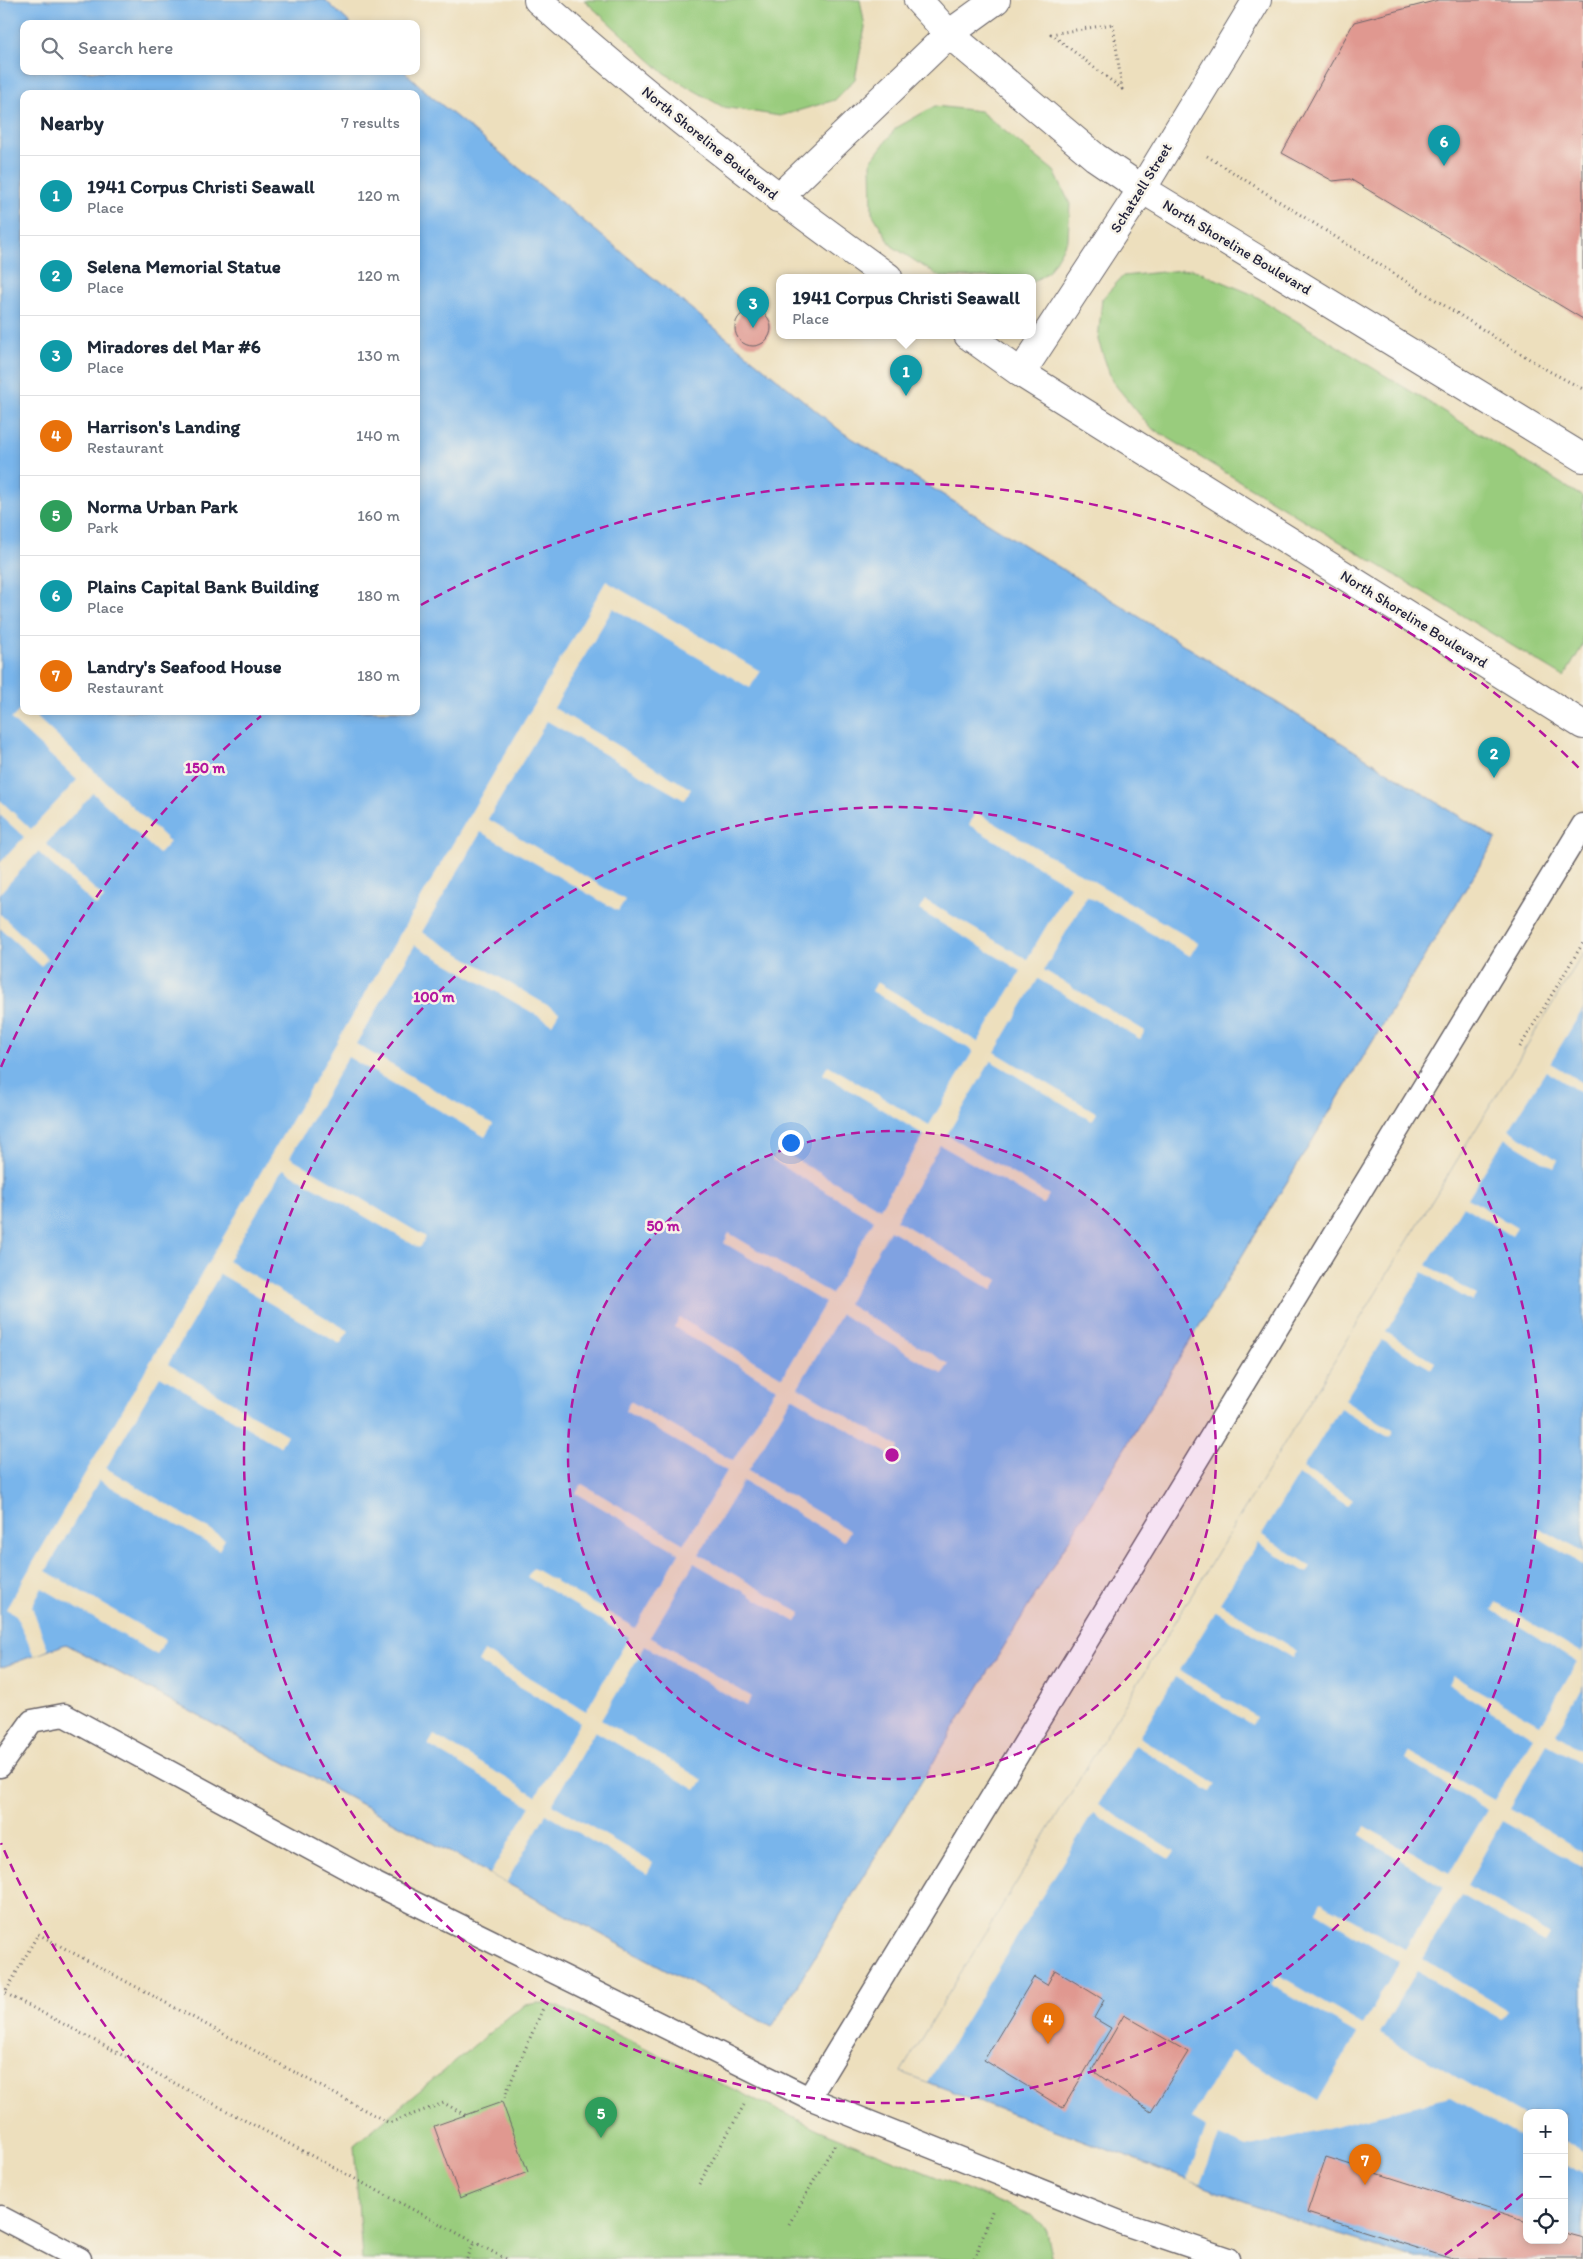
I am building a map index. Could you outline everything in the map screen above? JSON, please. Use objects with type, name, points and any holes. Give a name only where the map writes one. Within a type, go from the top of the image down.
[{"type":"main road","name":"North Shoreline Boulevard","points":[[538,0],[599,54],[778,198],[884,274]]},
{"type":"main road","name":"North Shoreline Boulevard","points":[[918,0],[949,34],[1095,157],[1142,190],[1583,458]]},
{"type":"main road","points":[[778,198],[949,34],[996,0]]},
{"type":"main road","name":"Schatzell Street","points":[[1021,373],[1142,190],[1258,0]]},
{"type":"main road","name":"North Shoreline Boulevard","points":[[974,339],[1021,373],[1583,725]]},
{"type":"lane","points":[[809,2098],[1583,825]]},
{"type":"lane","points":[[0,1766],[32,1722],[64,1715],[376,1884],[809,2098],[1122,2223],[1228,2259]]},
{"type":"lane","points":[[0,2217],[80,2259]]},
{"type":"path","points":[[1113,24],[1122,89],[1090,65],[1051,34],[1113,24]]},
{"type":"path","points":[[1207,156],[1547,370],[1583,389]]},
{"type":"path","points":[[1520,1047],[1583,943]]},
{"type":"path","points":[[465,2115],[444,2103],[389,2123],[38,1934],[5,1993],[506,2259]]},
{"type":"path","points":[[502,2102],[544,2006]]},
{"type":"path","points":[[699,2184],[762,2074]]},
{"type":"path","points":[[789,2224],[837,2140]]},
{"type":"path","points":[[974,2259],[1006,2176]]},
{"type":"path","points":[[467,2259],[474,2242]]},
{"type":"green space","points":[[584,0],[860,0],[865,27],[855,79],[835,100],[780,116],[723,107],[664,73]]},
{"type":"green space","points":[[935,106],[980,111],[1054,171],[1070,204],[1068,239],[1049,271],[1036,280],[1036,274],[935,274],[892,246],[872,213],[871,161],[896,128]]},
{"type":"green space","points":[[1192,269],[1254,295],[1583,497],[1583,645],[1564,677],[1150,427],[1112,381],[1098,340],[1102,299],[1123,276]]},
{"type":"green space","points":[[538,2003],[556,2006],[820,2130],[1033,2216],[1045,2227],[1052,2259],[362,2259],[354,2145],[512,2014],[526,2005]]},
{"type":"water","points":[[0,0],[325,0],[347,20],[20,20],[20,75],[408,75],[432,97],[842,432],[1496,839],[772,2027],[66,1644],[0,1668]]},
{"type":"water","points":[[1583,954],[1583,2259],[1416,2259],[1308,2225],[901,2072]]},
{"type":"pier","points":[[606,581],[760,671],[750,688],[613,608],[554,708],[691,789],[684,800],[547,721],[488,819],[625,900],[618,911],[481,832],[422,932],[559,1012],[552,1024],[415,945],[356,1044],[493,1124],[485,1137],[348,1057],[290,1157],[426,1237],[419,1248],[283,1169],[228,1261],[349,1331],[340,1344],[220,1274],[168,1364],[287,1435],[280,1447],[160,1376],[106,1468],[225,1539],[219,1550],[99,1480],[46,1571],[165,1640],[157,1655],[42,1588],[32,1607],[48,1650],[34,1656],[16,1615],[6,1609]]},
{"type":"pier","points":[[20,710],[20,715],[34,715],[170,842],[159,854],[93,793],[46,844],[104,898],[96,906],[38,852],[0,893],[0,863],[24,837],[0,815],[0,800],[31,829],[77,780],[11,719]]},
{"type":"pier","points":[[976,812],[1198,943],[1190,956],[1087,896],[1044,970],[1145,1031],[1140,1039],[1038,979],[995,1052],[1097,1113],[1092,1121],[991,1061],[947,1135],[1049,1195],[1043,1204],[940,1145],[896,1220],[998,1280],[992,1290],[890,1230],[847,1304],[949,1364],[942,1374],[841,1314],[798,1387],[899,1447],[894,1457],[792,1397],[748,1471],[850,1531],[844,1541],[743,1481],[699,1554],[801,1613],[796,1622],[694,1563],[650,1637],[752,1697],[746,1706],[645,1646],[601,1720],[703,1780],[696,1790],[595,1731],[552,1804],[653,1863],[647,1874],[546,1814],[506,1883],[490,1874],[530,1806],[428,1745],[434,1735],[536,1796],[580,1722],[478,1662],[484,1651],[586,1711],[629,1637],[527,1577],[533,1568],[635,1628],[679,1553],[576,1493],[582,1484],[684,1544],[727,1471],[625,1411],[630,1401],[733,1461],[776,1388],[674,1327],[680,1318],[782,1377],[825,1303],[724,1243],[729,1233],[831,1294],[874,1220],[772,1160],[778,1149],[880,1208],[924,1135],[823,1074],[828,1065],[929,1125],[973,1051],[872,991],[877,982],[978,1042],[1021,971],[919,910],[925,900],[1027,959],[1070,886],[969,825]]},
{"type":"pier","points":[[0,914],[48,959],[41,966],[0,928]]},
{"type":"pier","points":[[1583,954],[1583,1009],[1550,1063],[1583,1083],[1583,1094],[1546,1071],[1509,1130],[1558,1160],[1554,1168],[1505,1138],[1468,1198],[1517,1228],[1512,1236],[1463,1206],[1427,1265],[1476,1295],[1472,1302],[1423,1272],[1386,1332],[1435,1362],[1431,1369],[1382,1340],[1345,1400],[1394,1431],[1390,1438],[1340,1408],[1303,1468],[1353,1499],[1348,1506],[1298,1475],[1262,1535],[1311,1566],[1307,1573],[1258,1543],[1220,1603],[1297,1651],[1293,1658],[1216,1611],[1180,1670],[1256,1717],[1252,1725],[1175,1677],[1139,1737],[1216,1784],[1211,1792],[1135,1745],[1098,1804],[1175,1851],[1169,1859],[1093,1813],[928,2082],[901,2072]]},
{"type":"pier","points":[[1540,1528],[1583,1552],[1583,1565],[1536,1536]]},
{"type":"pier","points":[[1496,1602],[1581,1652],[1583,1649],[1583,1685],[1556,1734],[1583,1751],[1583,1764],[1547,1744],[1510,1808],[1583,1852],[1583,1867],[1502,1821],[1467,1885],[1550,1934],[1545,1942],[1461,1895],[1423,1959],[1507,2010],[1501,2019],[1417,1971],[1380,2033],[1523,2116],[1523,2139],[1450,2097],[1247,2148],[1219,2136],[1200,2184],[1187,2180],[1206,2128],[1191,2119],[1231,2051],[1318,2101],[1357,2034],[1271,1984],[1277,1975],[1363,2025],[1399,1962],[1316,1911],[1321,1902],[1405,1949],[1444,1887],[1360,1835],[1364,1826],[1449,1874],[1487,1810],[1405,1760],[1409,1752],[1494,1800],[1533,1737],[1448,1684],[1453,1676],[1540,1725],[1577,1662],[1492,1610]]},
{"type":"pier","points":[[1568,2142],[1583,2151],[1583,2174],[1568,2165]]},
{"type":"building","points":[[1438,0],[1583,0],[1583,319],[1350,179],[1333,181],[1282,153],[1354,22]]},
{"type":"building","points":[[753,310],[760,311],[766,315],[770,321],[770,335],[766,341],[760,345],[753,346],[746,345],[740,341],[736,335],[735,328],[736,321],[740,315],[746,311]]},
{"type":"building","points":[[1055,1970],[1104,2000],[1094,2018],[1111,2028],[1063,2108],[984,2060],[1034,1977],[1047,1985]]},
{"type":"building","points":[[1124,2015],[1188,2052],[1151,2112],[1092,2070]]},
{"type":"building","points":[[502,2102],[528,2172],[460,2198],[434,2126]]},
{"type":"building","points":[[1326,2157],[1523,2220],[1523,2244],[1568,2244],[1568,2234],[1583,2238],[1583,2259],[1452,2259],[1307,2213]]},
{"type":"place","name":"Plains Capital Bank Building","points":[[1444,166]]},
{"type":"place","name":"Miradores del Mar #6","points":[[753,328]]},
{"type":"place","name":"1941 Corpus Christi Seawall","points":[[906,396]]},
{"type":"place","name":"Selena Memorial Statue","points":[[1494,778]]},
{"type":"place","name":"Harrison's Landing","points":[[1048,2044]]},
{"type":"place","name":"Norma Urban Park","points":[[601,2138]]},
{"type":"place","name":"Landry's Seafood House","points":[[1365,2185]]}]
